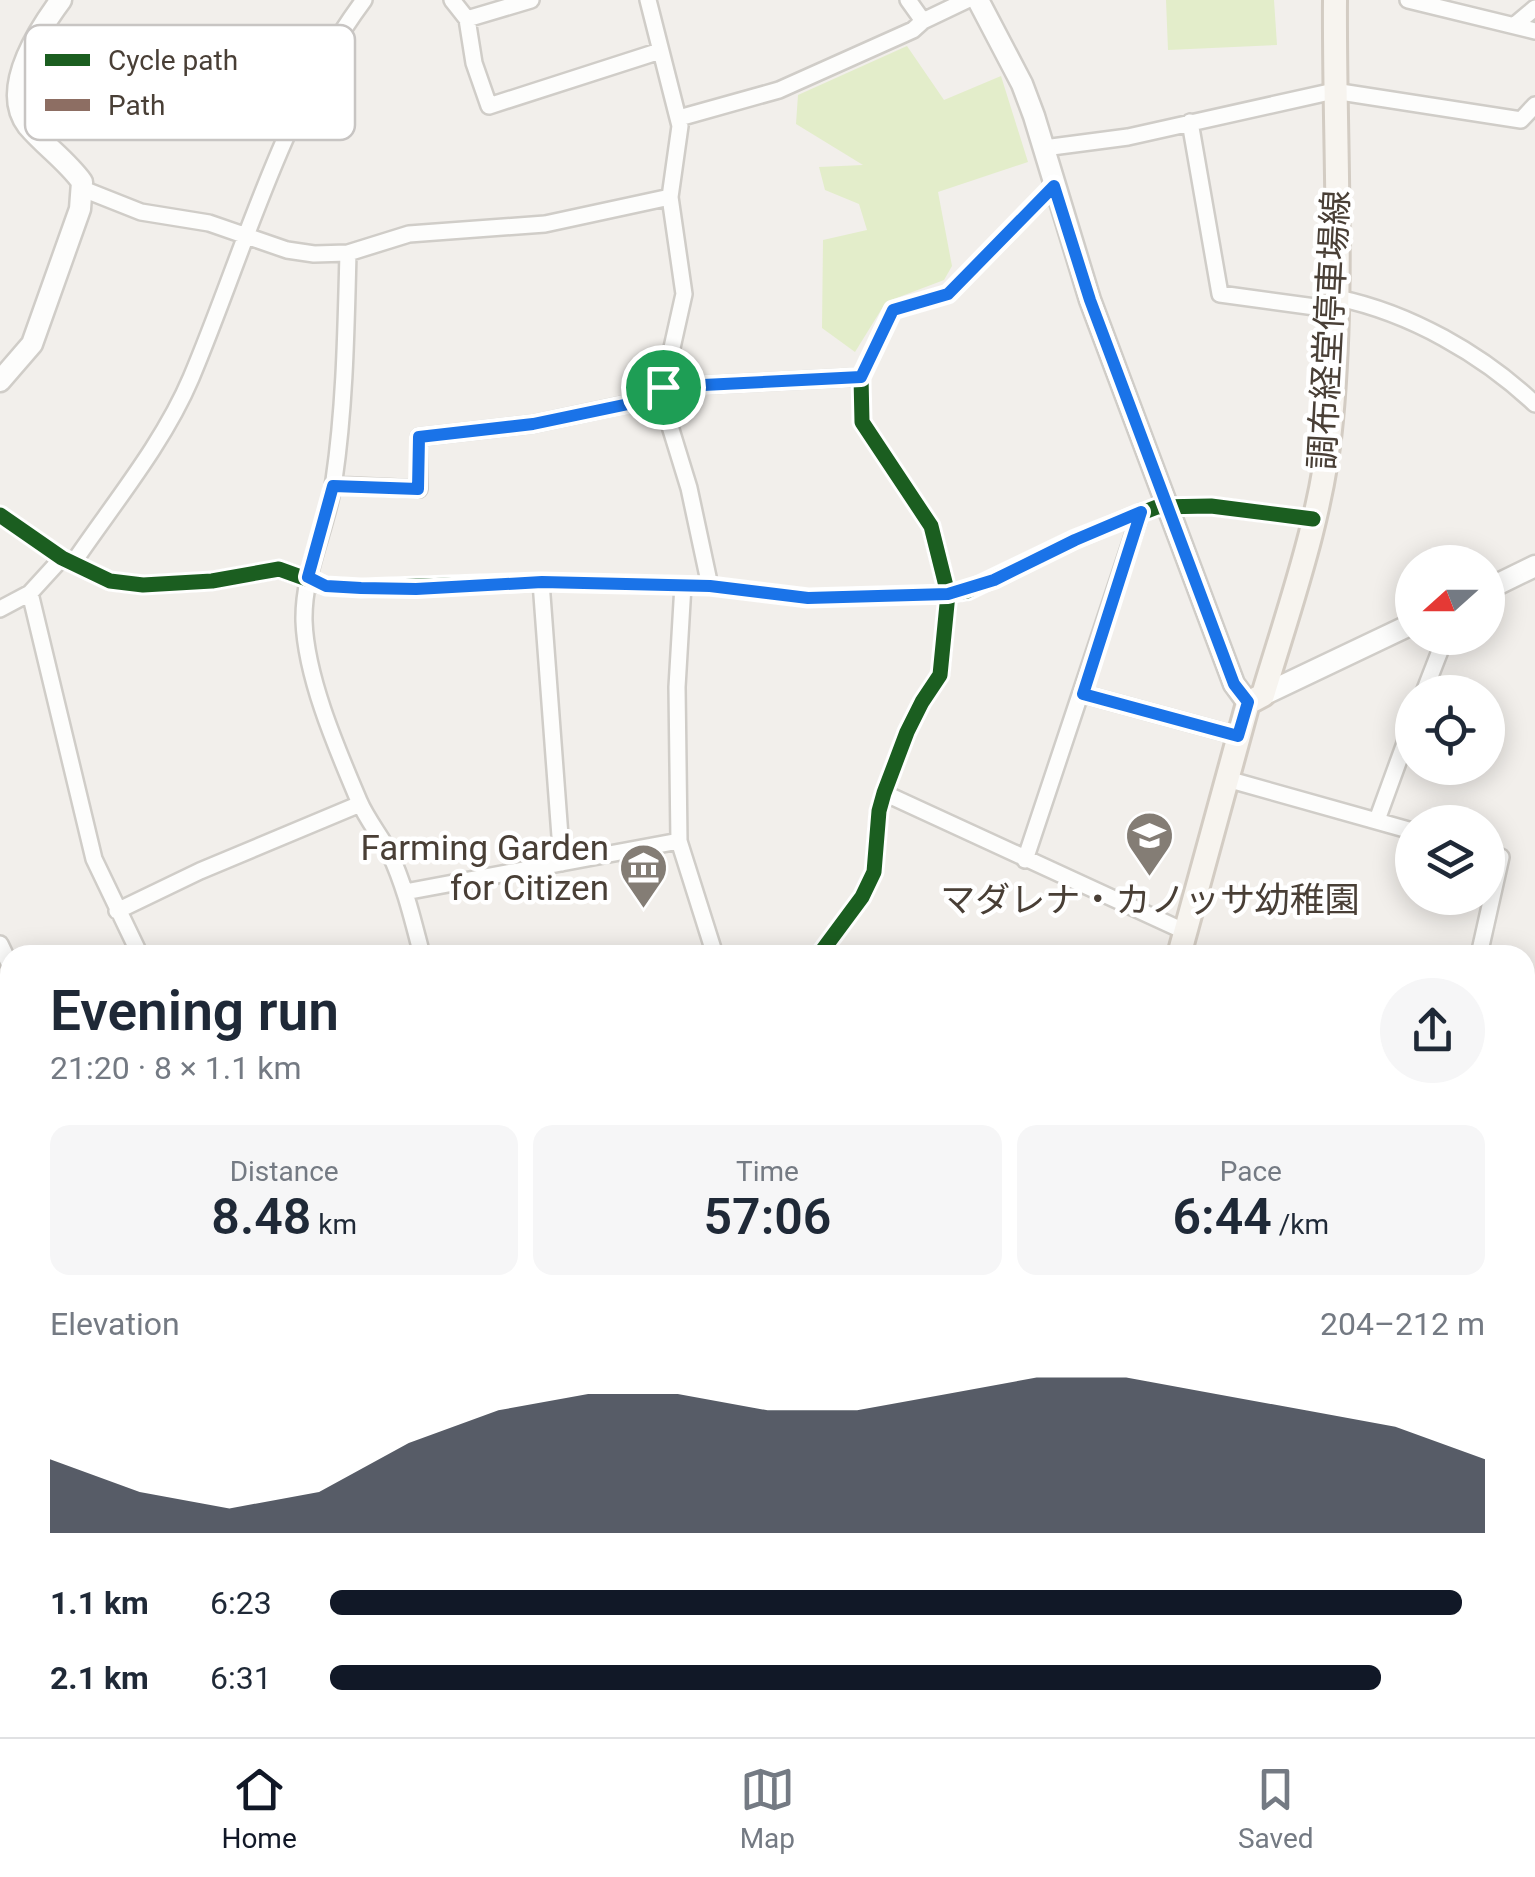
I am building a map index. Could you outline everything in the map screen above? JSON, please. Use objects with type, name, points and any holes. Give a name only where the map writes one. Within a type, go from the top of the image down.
[{"type":"main road","name":"調布経堂停車場線","points":[[1183,944],[1238,736],[1255,699],[1313,519],[1331,420],[1340,196],[1334,0]]},
{"type":"street","points":[[345,25],[364,0]]},
{"type":"street","points":[[452,0],[467,19],[474,63],[489,106],[660,51]]},
{"type":"street","points":[[467,19],[531,0]]},
{"type":"street","points":[[648,0],[679,118],[670,196],[684,294],[662,392],[689,488],[710,586]]},
{"type":"street","points":[[908,0],[923,22]]},
{"type":"street","points":[[679,118],[815,76],[967,0]]},
{"type":"street","points":[[978,0],[1022,84],[1090,300],[1234,684],[1255,699],[1395,632]]},
{"type":"street","points":[[1408,0],[1535,30]]},
{"type":"street","points":[[45,25],[60,1]]},
{"type":"street","points":[[1516,24],[1535,8]]},
{"type":"street","points":[[8,106],[25,62]]},
{"type":"street","points":[[1044,148],[1128,137],[1334,91],[1521,120],[1535,105]]},
{"type":"street","points":[[1190,122],[1220,294],[1337,304],[1411,324],[1467,350],[1535,404]]},
{"type":"street","points":[[42,140],[75,173],[84,189],[141,212],[210,223],[287,250],[314,254],[348,253],[409,234],[545,224],[670,196]]},
{"type":"street","points":[[0,608],[30,593],[68,561],[148,454],[190,382],[244,236],[286,140]]},
{"type":"street","points":[[827,945],[862,898],[874,872],[884,793],[922,702],[940,675],[948,594],[931,526],[862,422],[861,377],[893,310],[948,294],[1054,186]]},
{"type":"street","points":[[0,381],[32,344],[84,189]]},
{"type":"street","points":[[348,253],[340,434],[333,486],[308,577],[304,622],[317,688],[360,804],[389,852],[405,892],[419,945]]},
{"type":"street","points":[[333,486],[418,489],[419,437],[533,424],[662,392],[861,377]]},
{"type":"street","points":[[0,515],[68,561],[110,581],[143,585],[212,581],[279,569],[326,586],[361,588],[542,582],[684,585],[808,598],[948,594],[994,580],[1141,512],[1168,506],[1211,506],[1313,519]]},
{"type":"street","points":[[1025,860],[1141,512]]},
{"type":"street","points":[[1505,580],[1535,566]]},
{"type":"street","points":[[542,582],[562,863]]},
{"type":"street","points":[[684,585],[677,687],[679,841],[712,945]]},
{"type":"street","points":[[30,593],[94,859],[135,945]]},
{"type":"street","points":[[1083,694],[1238,736]]},
{"type":"street","points":[[1376,820],[1395,769]]},
{"type":"street","points":[[1226,779],[1395,826]]},
{"type":"street","points":[[884,793],[1025,860],[1183,944]]},
{"type":"street","points":[[117,911],[200,871],[360,804]]},
{"type":"street","points":[[405,892],[679,841]]},
{"type":"street","points":[[1481,945],[1488,915]]},
{"type":"green space","points":[[1166,0],[1274,0],[1277,45],[1168,50]]},
{"type":"green space","points":[[907,46],[944,100],[1001,76],[1028,162],[938,192],[952,266],[944,280],[886,302],[855,352],[822,328],[823,240],[867,230],[859,204],[825,190],[819,167],[863,165],[796,124],[798,95]]},
{"type":"cycle path","points":[[826,945],[862,897],[874,872],[884,793],[907,732],[940,675],[948,594],[931,526],[862,422],[861,377],[893,310],[948,294],[1054,185]]},
{"type":"cycle path","points":[[0,515],[62,558],[110,581],[143,585],[212,581],[279,569],[326,586],[361,588],[541,582],[710,586],[808,598],[967,591],[1075,539],[1157,507],[1211,506],[1313,519]]},
{"type":"place","name":"マダレナ・カノッサ幼稚園","points":[[1150,878]]},
{"type":"place","name":"Farming Garden for Citizen","points":[[644,910]]},
{"type":"route","points":[[1054,186],[1090,300],[1234,684],[1248,702],[1238,736],[1083,694],[1141,512],[994,580],[948,594],[808,598],[710,586],[542,582],[361,588],[326,586],[308,577],[333,486],[418,489],[419,437],[533,424],[662,397],[663,387],[861,377],[893,310],[948,294],[1054,186]]}]
